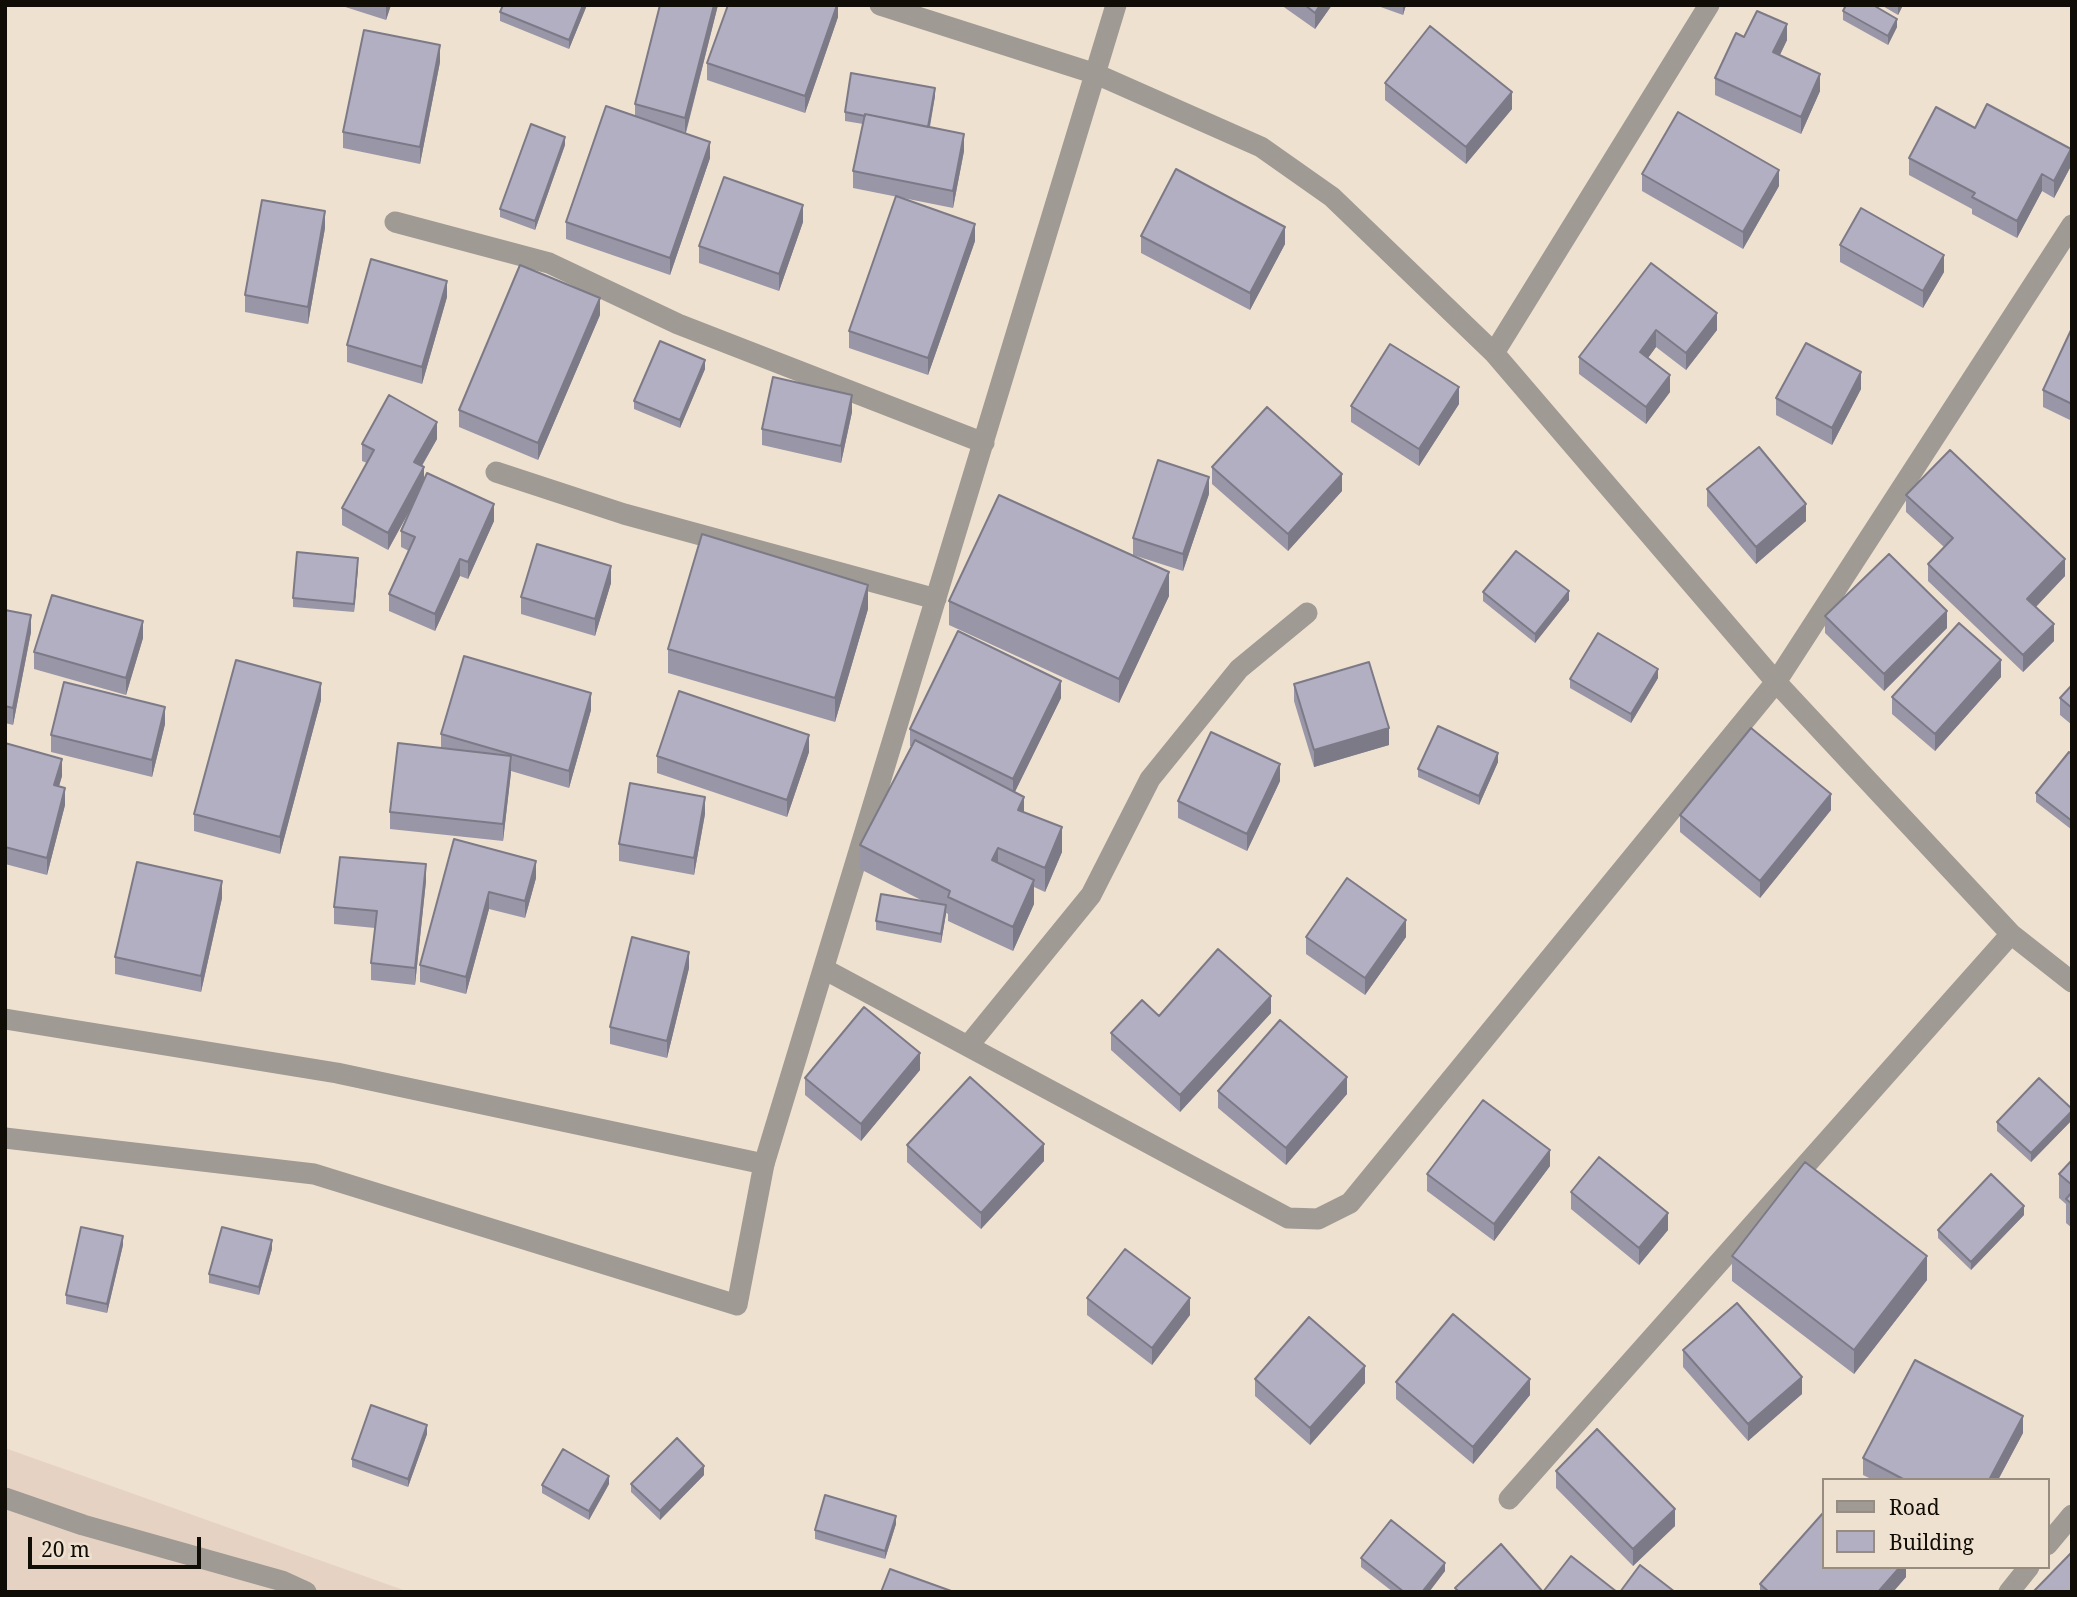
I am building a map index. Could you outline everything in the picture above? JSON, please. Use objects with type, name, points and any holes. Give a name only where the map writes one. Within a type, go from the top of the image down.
[{"type":"street","points":[[880,5],[1096,74],[1261,147],[1332,197],[1494,354],[1776,682],[2011,934],[2072,982]]},
{"type":"street","points":[[5,1138],[314,1174],[737,1305],[764,1164],[1116,5]]},
{"type":"street","points":[[1494,354],[1709,5]]},
{"type":"street","points":[[395,222],[549,263],[678,324],[984,443]]},
{"type":"street","points":[[824,969],[1288,1218],[1318,1219],[1350,1203],[1776,682],[2072,225]]},
{"type":"street","points":[[496,472],[624,514],[936,598]]},
{"type":"street","points":[[968,1046],[1091,895],[1150,779],[1239,669],[1307,613]]},
{"type":"street","points":[[1509,1499],[2011,934]]},
{"type":"street","points":[[5,1019],[337,1073],[764,1164]]},
{"type":"street","points":[[5,1498],[83,1525],[282,1580],[306,1592]]},
{"type":"street","points":[[2049,1543],[2072,1515]]},
{"type":"street","points":[[2009,1592],[2027,1569]]},
{"type":"shaded area","points":[[5,1448],[409,1592],[5,1592]]},
{"type":"building","points":[[503,5],[583,5],[569,40],[500,12]]},
{"type":"building","points":[[660,5],[714,5],[685,118],[635,104]]},
{"type":"building","points":[[728,5],[837,5],[805,96],[707,63]]},
{"type":"building","points":[[1305,5],[1320,5],[1315,13]]},
{"type":"building","points":[[1846,5],[1873,5],[1897,19],[1888,36],[1843,11]]},
{"type":"building","points":[[1757,11],[1787,24],[1773,52],[1820,74],[1801,117],[1715,78],[1736,33],[1744,37]]},
{"type":"building","points":[[1430,26],[1512,92],[1466,147],[1385,83]]},
{"type":"building","points":[[364,30],[440,45],[420,147],[343,132]]},
{"type":"building","points":[[851,73],[935,88],[928,127],[845,112]]},
{"type":"building","points":[[1987,104],[2071,149],[2054,181],[2042,174],[2017,221],[1972,197],[1975,193],[1909,158],[1936,107],[1975,128]]},
{"type":"building","points":[[606,106],[710,142],[670,258],[566,222]]},
{"type":"building","points":[[1678,112],[1779,170],[1743,232],[1642,174]]},
{"type":"building","points":[[865,114],[964,134],[953,191],[853,171]]},
{"type":"building","points":[[531,124],[565,137],[535,221],[500,209]]},
{"type":"building","points":[[1176,169],[1285,227],[1250,293],[1141,236]]},
{"type":"building","points":[[724,177],[803,205],[779,274],[699,246]]},
{"type":"building","points":[[896,196],[975,224],[928,358],[849,331]]},
{"type":"building","points":[[262,200],[325,211],[308,307],[245,295]]},
{"type":"building","points":[[1861,208],[1944,255],[1923,291],[1840,245]]},
{"type":"building","points":[[371,259],[447,281],[422,367],[347,345]]},
{"type":"building","points":[[1651,263],[1717,313],[1686,353],[1656,330],[1640,352],[1670,375],[1646,407],[1579,357]]},
{"type":"building","points":[[520,265],[600,298],[538,443],[459,410]]},
{"type":"building","points":[[2072,328],[2072,404],[2043,390]]},
{"type":"building","points":[[660,341],[705,360],[680,420],[634,401]]},
{"type":"building","points":[[1806,343],[1861,372],[1832,428],[1776,398]]},
{"type":"building","points":[[1390,344],[1459,387],[1419,449],[1351,406]]},
{"type":"building","points":[[773,377],[852,395],[841,446],[762,429]]},
{"type":"building","points":[[389,395],[437,422],[414,462],[424,467],[388,533],[342,508],[374,450],[362,444]]},
{"type":"building","points":[[1267,407],[1342,474],[1288,534],[1212,467]]},
{"type":"building","points":[[1759,447],[1806,504],[1756,547],[1707,489]]},
{"type":"building","points":[[1950,450],[2065,559],[2027,599],[2054,624],[2023,655],[1928,564],[1953,538],[1906,495]]},
{"type":"building","points":[[1158,460],[1209,477],[1183,554],[1133,538]]},
{"type":"building","points":[[427,473],[494,504],[468,562],[460,559],[435,614],[389,594],[415,537],[401,531]]},
{"type":"building","points":[[999,495],[1169,572],[1119,679],[949,601]]},
{"type":"building","points":[[702,534],[868,585],[835,698],[668,649]]},
{"type":"building","points":[[537,544],[611,566],[595,619],[521,597]]},
{"type":"building","points":[[1516,551],[1569,591],[1535,634],[1483,592]]},
{"type":"building","points":[[297,552],[358,558],[354,604],[293,598]]},
{"type":"building","points":[[1889,554],[1947,611],[1884,674],[1825,616]]},
{"type":"building","points":[[52,595],[143,621],[126,678],[34,652]]},
{"type":"building","points":[[5,610],[31,615],[13,708],[5,706]]},
{"type":"building","points":[[1959,623],[2001,660],[1935,734],[1892,697]]},
{"type":"building","points":[[958,631],[1061,681],[1013,779],[910,729]]},
{"type":"building","points":[[1598,633],[1658,669],[1631,714],[1570,679]]},
{"type":"building","points":[[464,656],[591,693],[569,771],[441,734]]},
{"type":"building","points":[[236,660],[321,683],[280,837],[194,814]]},
{"type":"building","points":[[1369,662],[1389,728],[1314,750],[1294,684]]},
{"type":"building","points":[[64,682],[165,707],[152,760],[51,735]]},
{"type":"building","points":[[2072,685],[2072,708],[2060,698]]},
{"type":"building","points":[[679,691],[809,735],[787,800],[657,756]]},
{"type":"building","points":[[1438,726],[1498,753],[1479,796],[1418,769]]},
{"type":"building","points":[[1751,728],[1831,794],[1760,881],[1680,815]]},
{"type":"building","points":[[1211,732],[1280,764],[1247,834],[1178,801]]},
{"type":"building","points":[[915,740],[1024,797],[1018,810],[1062,827],[1045,868],[998,848],[992,860],[1034,880],[1013,927],[948,897],[950,891],[860,845]]},
{"type":"building","points":[[5,743],[62,759],[54,785],[65,788],[47,858],[5,847]]},
{"type":"building","points":[[398,743],[511,756],[503,824],[390,812]]},
{"type":"building","points":[[2069,752],[2072,754],[2072,821],[2036,793]]},
{"type":"building","points":[[630,783],[705,797],[694,858],[619,844]]},
{"type":"building","points":[[454,839],[536,861],[525,901],[489,892],[466,977],[420,965]]},
{"type":"building","points":[[340,857],[426,864],[415,968],[371,963],[377,911],[334,907]]},
{"type":"building","points":[[137,862],[222,881],[201,976],[115,957]]},
{"type":"building","points":[[1347,878],[1406,920],[1365,978],[1306,937]]},
{"type":"building","points":[[881,894],[946,905],[941,934],[876,921]]},
{"type":"building","points":[[632,937],[689,952],[667,1041],[610,1027]]},
{"type":"building","points":[[1218,949],[1271,996],[1180,1095],[1111,1033],[1142,1000],[1159,1016]]},
{"type":"building","points":[[864,1007],[920,1053],[861,1124],[805,1078]]},
{"type":"building","points":[[1280,1020],[1347,1077],[1286,1148],[1218,1091]]},
{"type":"building","points":[[970,1077],[1044,1144],[981,1213],[907,1145]]},
{"type":"building","points":[[2039,1078],[2072,1111],[2031,1153],[1997,1122]]},
{"type":"building","points":[[1483,1100],[1550,1150],[1494,1224],[1427,1174]]},
{"type":"building","points":[[1599,1157],[1668,1213],[1639,1248],[1571,1192]]},
{"type":"building","points":[[2072,1160],[2072,1185],[2059,1174]]},
{"type":"building","points":[[1805,1162],[1927,1256],[1854,1350],[1732,1256]]},
{"type":"building","points":[[1991,1174],[2024,1206],[1971,1262],[1938,1230]]},
{"type":"building","points":[[2072,1192],[2072,1204],[2066,1199]]},
{"type":"building","points":[[81,1227],[123,1236],[107,1304],[66,1295]]},
{"type":"building","points":[[222,1227],[272,1240],[259,1287],[209,1274]]},
{"type":"building","points":[[1125,1249],[1190,1298],[1152,1348],[1087,1298]]},
{"type":"building","points":[[1737,1303],[1802,1377],[1748,1424],[1683,1350]]},
{"type":"building","points":[[1453,1314],[1530,1379],[1473,1447],[1396,1382]]},
{"type":"building","points":[[1309,1317],[1365,1366],[1310,1428],[1255,1379]]},
{"type":"building","points":[[1915,1360],[2023,1416],[1990,1478],[1901,1478],[1863,1458]]},
{"type":"building","points":[[371,1405],[427,1425],[408,1479],[352,1459]]},
{"type":"building","points":[[1597,1429],[1675,1509],[1633,1549],[1556,1471]]},
{"type":"building","points":[[677,1438],[704,1466],[660,1511],[631,1484]]},
{"type":"building","points":[[563,1449],[609,1476],[589,1511],[542,1485]]},
{"type":"building","points":[[825,1495],[896,1516],[885,1551],[815,1530]]},
{"type":"building","points":[[1822,1514],[1822,1569],[1898,1569],[1878,1592],[1769,1592],[1760,1584]]},
{"type":"building","points":[[1391,1520],[1445,1563],[1422,1592],[1404,1592],[1361,1558]]},
{"type":"building","points":[[1501,1544],[1543,1592],[1459,1592],[1455,1588]]},
{"type":"building","points":[[2072,1552],[2072,1592],[2033,1592]]},
{"type":"building","points":[[1571,1556],[1617,1592],[1543,1592]]},
{"type":"building","points":[[1640,1565],[1675,1592],[1620,1592]]},
{"type":"building","points":[[890,1569],[954,1592],[881,1592]]}]
